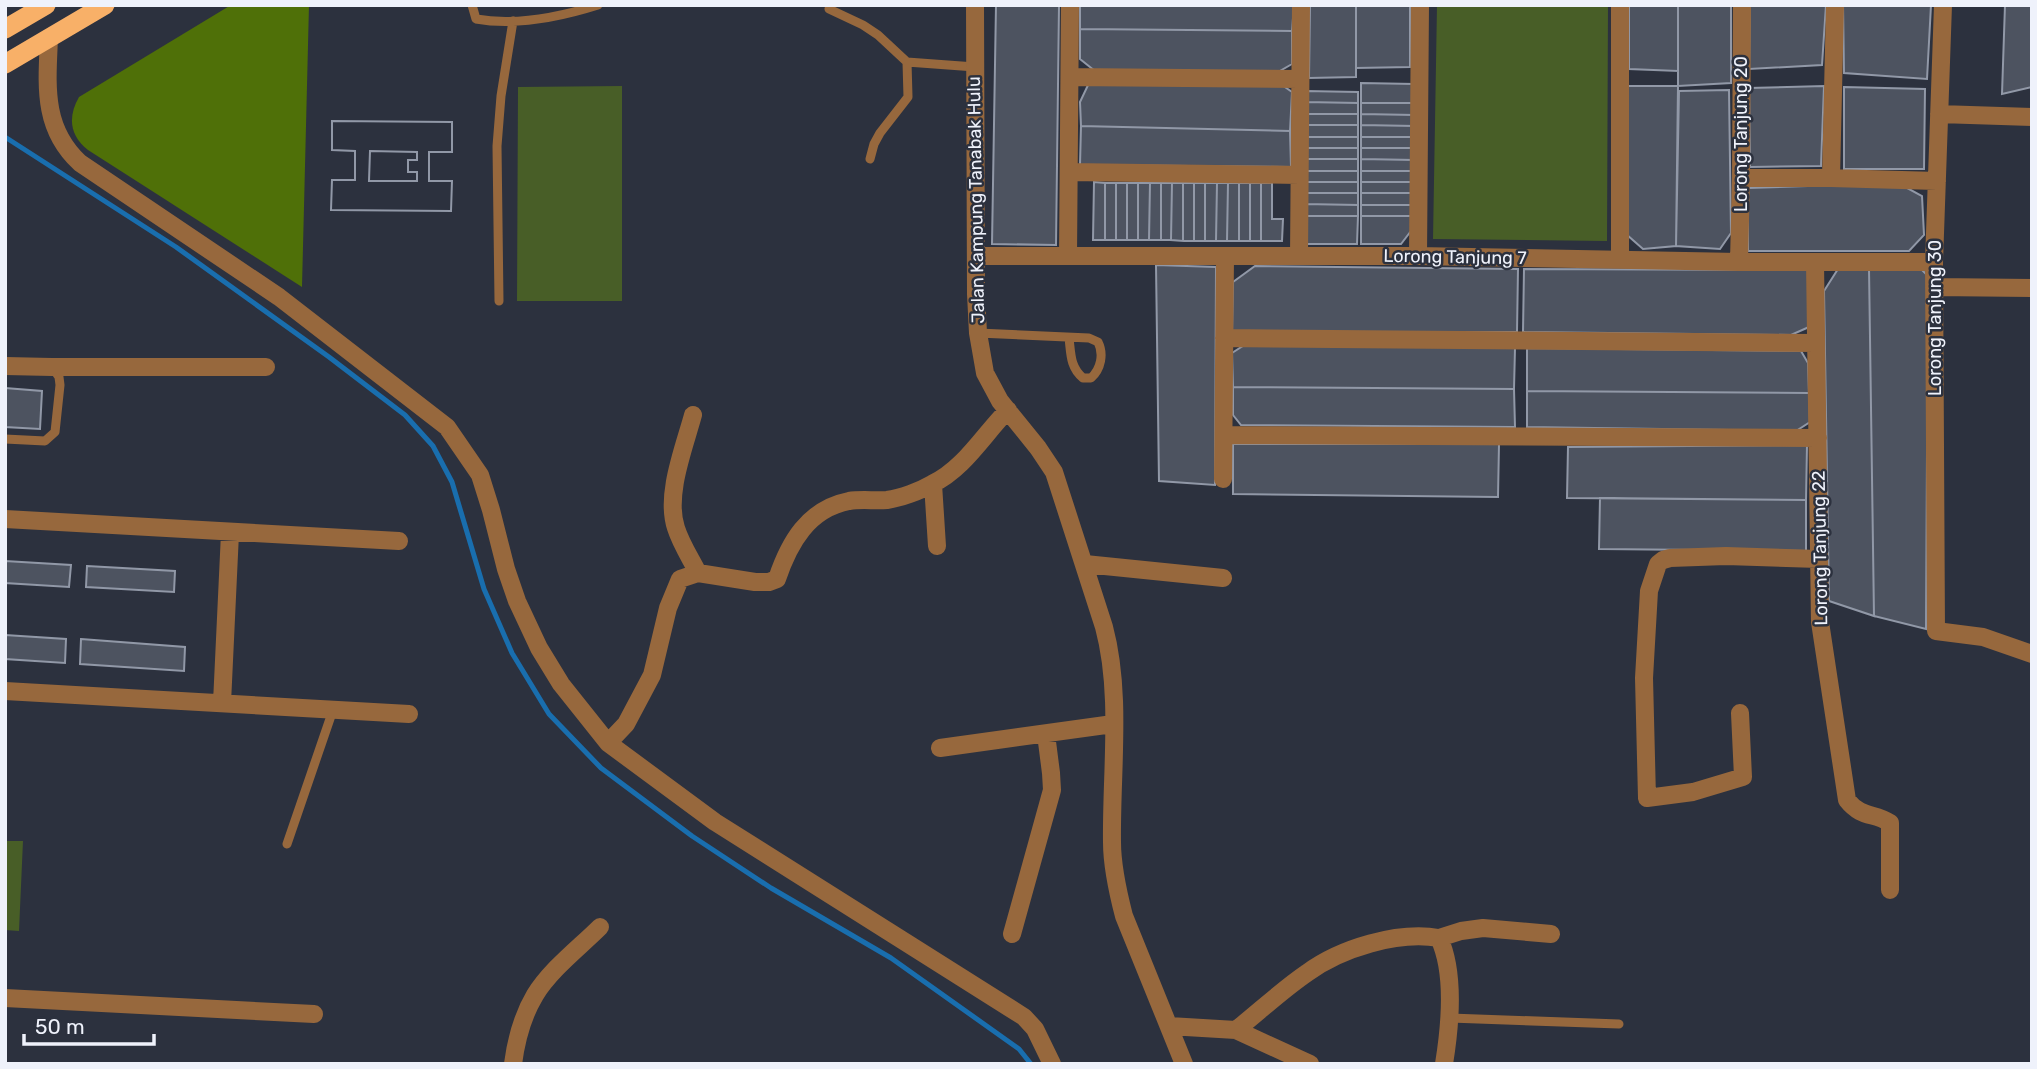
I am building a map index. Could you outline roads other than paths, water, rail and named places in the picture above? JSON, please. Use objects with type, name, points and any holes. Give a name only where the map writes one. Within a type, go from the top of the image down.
[{"type":"highway","points":[[7,28],[46,5]]},
{"type":"highway","points":[[5,64],[105,5]]},
{"type":"street","name":"Jalan Kampung Tanabak Hulu","points":[[975,5],[978,333],[985,373],[1000,401],[1054,472],[1110,648],[1113,692],[1112,843],[1119,898],[1184,1064]]},
{"type":"street","points":[[1068,256],[1070,5]]},
{"type":"street","points":[[1299,256],[1301,5]]},
{"type":"street","points":[[1418,256],[1420,5]]},
{"type":"street","points":[[1620,5],[1620,260]]},
{"type":"street","name":"Lorong Tanjung 20","points":[[1739,262],[1742,5]]},
{"type":"street","points":[[1831,178],[1835,5]]},
{"type":"street","name":"Lorong Tanjung 30","points":[[1943,5],[1934,262],[1936,631],[1983,637],[2032,654]]},
{"type":"street","points":[[49,38],[47,83],[50,113],[58,136],[70,154],[279,298],[447,428],[480,475],[506,569],[517,601],[539,648],[561,684],[608,743],[715,822],[1024,1017],[1035,1029],[1052,1064]]},
{"type":"street","points":[[1070,77],[1299,79]]},
{"type":"street","points":[[1939,114],[2032,117]]},
{"type":"street","points":[[1069,172],[1299,175]]},
{"type":"street","points":[[1741,178],[1937,181]]},
{"type":"street","name":"Lorong Tanjung 7","points":[[976,256],[1418,256],[1739,262],[1934,262]]},
{"type":"street","points":[[1223,479],[1225,257]]},
{"type":"street","name":"Lorong Tanjung 22","points":[[1815,262],[1820,619],[1847,800],[1855,809],[1890,823],[1891,890]]},
{"type":"street","points":[[1934,287],[2032,288]]},
{"type":"street","points":[[1224,338],[1816,342]]},
{"type":"street","points":[[5,366],[266,367]]},
{"type":"street","points":[[608,743],[626,724],[652,675],[668,608],[680,579],[698,573],[755,582],[777,579],[798,532],[811,520],[831,507],[850,501],[890,500],[933,484],[952,471],[1009,410]]},
{"type":"street","points":[[693,415],[672,508],[676,529],[698,573]]},
{"type":"street","points":[[1224,435],[1818,438]]},
{"type":"street","points":[[933,484],[937,546]]},
{"type":"street","points":[[5,519],[399,541]]},
{"type":"street","points":[[222,704],[230,533]]},
{"type":"street","points":[[1740,713],[1743,777],[1693,792],[1647,799],[1644,678],[1650,586],[1658,564],[1670,558],[1726,556],[1819,559]]},
{"type":"street","points":[[1084,564],[1223,578]]},
{"type":"street","points":[[5,691],[409,714]]},
{"type":"street","points":[[940,748],[1113,723]]},
{"type":"street","points":[[1012,934],[1052,790],[1046,734]]},
{"type":"street","points":[[513,1064],[528,1009],[537,993],[600,927]]},
{"type":"street","points":[[1236,1030],[1305,974],[1340,955],[1397,937],[1425,935],[1439,938],[1483,928],[1551,934]]},
{"type":"street","points":[[1439,938],[1446,952],[1450,1018],[1444,1064]]},
{"type":"street","points":[[5,998],[314,1014]]},
{"type":"street","points":[[1169,1026],[1236,1030],[1310,1064]]},
{"type":"lane","points":[[472,5],[476,19],[493,22],[576,12],[597,5]]},
{"type":"lane","points":[[829,9],[878,35],[907,62],[975,67]]},
{"type":"lane","points":[[499,301],[497,146],[501,96],[513,21]]},
{"type":"lane","points":[[870,159],[880,133],[908,97],[907,62]]},
{"type":"lane","points":[[978,333],[1089,338],[1098,342],[1101,349],[1097,372],[1091,378],[1083,378],[1077,373],[1072,363],[1069,338]]},
{"type":"lane","points":[[5,439],[45,441],[55,432],[60,385],[59,377],[52,368]]},
{"type":"lane","points":[[288,844],[333,710]]},
{"type":"lane","points":[[1450,1018],[1619,1024]]},
{"type":"waterway","points":[[5,137],[176,247],[405,415],[433,446],[452,482],[484,589],[512,653],[549,714],[601,768],[692,836],[771,888],[891,958],[1019,1049],[1031,1064]]}]
